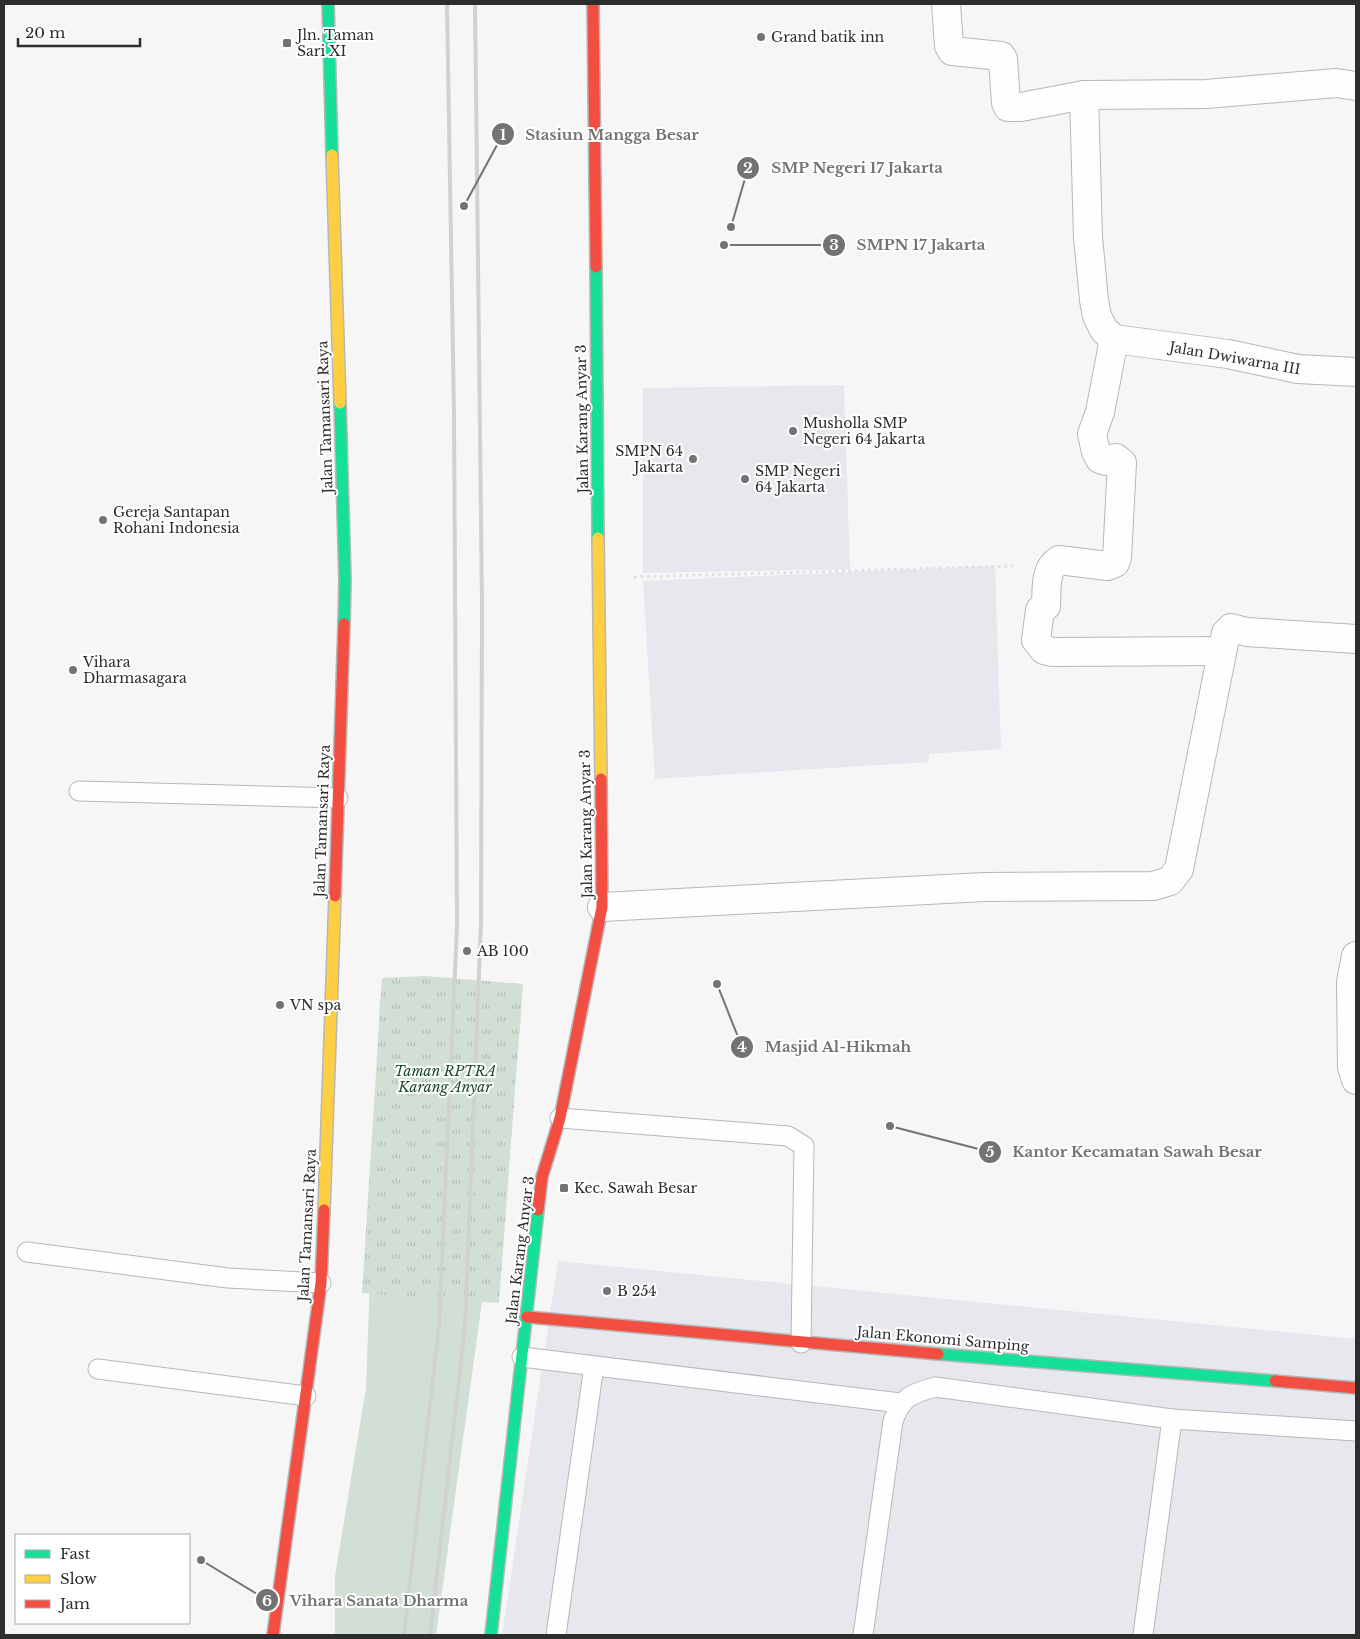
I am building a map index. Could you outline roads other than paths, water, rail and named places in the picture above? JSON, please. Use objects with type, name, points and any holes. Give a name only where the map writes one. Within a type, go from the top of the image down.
[{"type":"street","name":"Jalan Tamansari Raya","points":[[273,1635],[321,1283],[338,798],[345,580],[328,4]]},
{"type":"street","name":"Jalan Karang Anyar 3","points":[[491,1635],[542,1177],[560,1118],[602,907],[593,4]]},
{"type":"street","points":[[946,4],[949,46],[952,51],[1001,56],[1003,59],[1006,103],[1008,106],[1021,107],[1084,95],[1206,94],[1346,85]]},
{"type":"street","points":[[1084,95],[1088,236],[1094,300],[1097,316],[1104,330],[1114,339],[1100,412],[1092,434],[1096,452],[1100,459],[1116,458],[1122,463],[1117,558],[1115,563],[1108,566],[1059,560],[1050,567],[1046,606],[1040,610],[1036,640],[1044,650],[1080,652],[1221,651]]},
{"type":"street","name":"Jalan Dwiwarna III","points":[[1114,339],[1228,354],[1298,370],[1356,372]]},
{"type":"street","points":[[602,907],[984,888],[1153,886],[1170,881],[1179,868],[1226,633],[1231,628],[1246,632],[1356,639]]},
{"type":"street","points":[[1356,956],[1351,982],[1352,1067],[1356,1080]]},
{"type":"street","name":"Jalan Ekonomi Samping","points":[[527,1317],[800,1343],[1356,1388]]},
{"type":"lane","points":[[79,791],[338,798]]},
{"type":"lane","points":[[560,1118],[788,1136],[804,1146],[800,1343]]},
{"type":"lane","points":[[27,1252],[228,1278],[321,1283]]},
{"type":"lane","points":[[522,1357],[900,1403]]},
{"type":"lane","points":[[556,1635],[594,1366]]},
{"type":"lane","points":[[98,1369],[306,1396]]},
{"type":"lane","points":[[863,1635],[893,1421],[900,1403],[916,1392],[935,1387],[1172,1419],[1356,1431]]},
{"type":"lane","points":[[1143,1635],[1172,1419]]},
{"type":"railway","points":[[404,1635],[439,1325],[457,926],[454,414],[447,4]]},
{"type":"railway","points":[[430,1635],[465,1326],[481,922],[482,606],[475,4]]},
{"type":"place","name":"Grand batik inn","points":[[761,37]]},
{"type":"place","name":"Jln. Taman Sari XI","points":[[287,43]]},
{"type":"place","name":"Stasiun Mangga Besar","points":[[464,206]]},
{"type":"place","name":"SMP Negeri 17 Jakarta","points":[[731,227]]},
{"type":"place","name":"SMPN 17 Jakarta","points":[[724,245]]},
{"type":"place","name":"Musholla SMP Negeri 64 Jakarta","points":[[793,431]]},
{"type":"place","name":"SMPN 64 Jakarta","points":[[693,459]]},
{"type":"place","name":"SMP Negeri 64 Jakarta","points":[[745,479]]},
{"type":"place","name":"Gereja Santapan Rohani Indonesia","points":[[103,520]]},
{"type":"place","name":"Vihara Dharmasagara","points":[[73,670]]},
{"type":"place","name":"AB 100","points":[[467,951]]},
{"type":"place","name":"Masjid Al-Hikmah","points":[[717,984]]},
{"type":"place","name":"VN spa","points":[[280,1005]]},
{"type":"place","name":"Kantor Kecamatan Sawah Besar","points":[[890,1126]]},
{"type":"place","name":"Kec. Sawah Besar","points":[[564,1188]]},
{"type":"place","name":"B 254","points":[[607,1291]]},
{"type":"place","name":"Vihara Sanata Dharma","points":[[201,1560]]},
{"type":"park label","name":"Taman RPTRA Karang Anyar","points":[[445,1080]]}]
